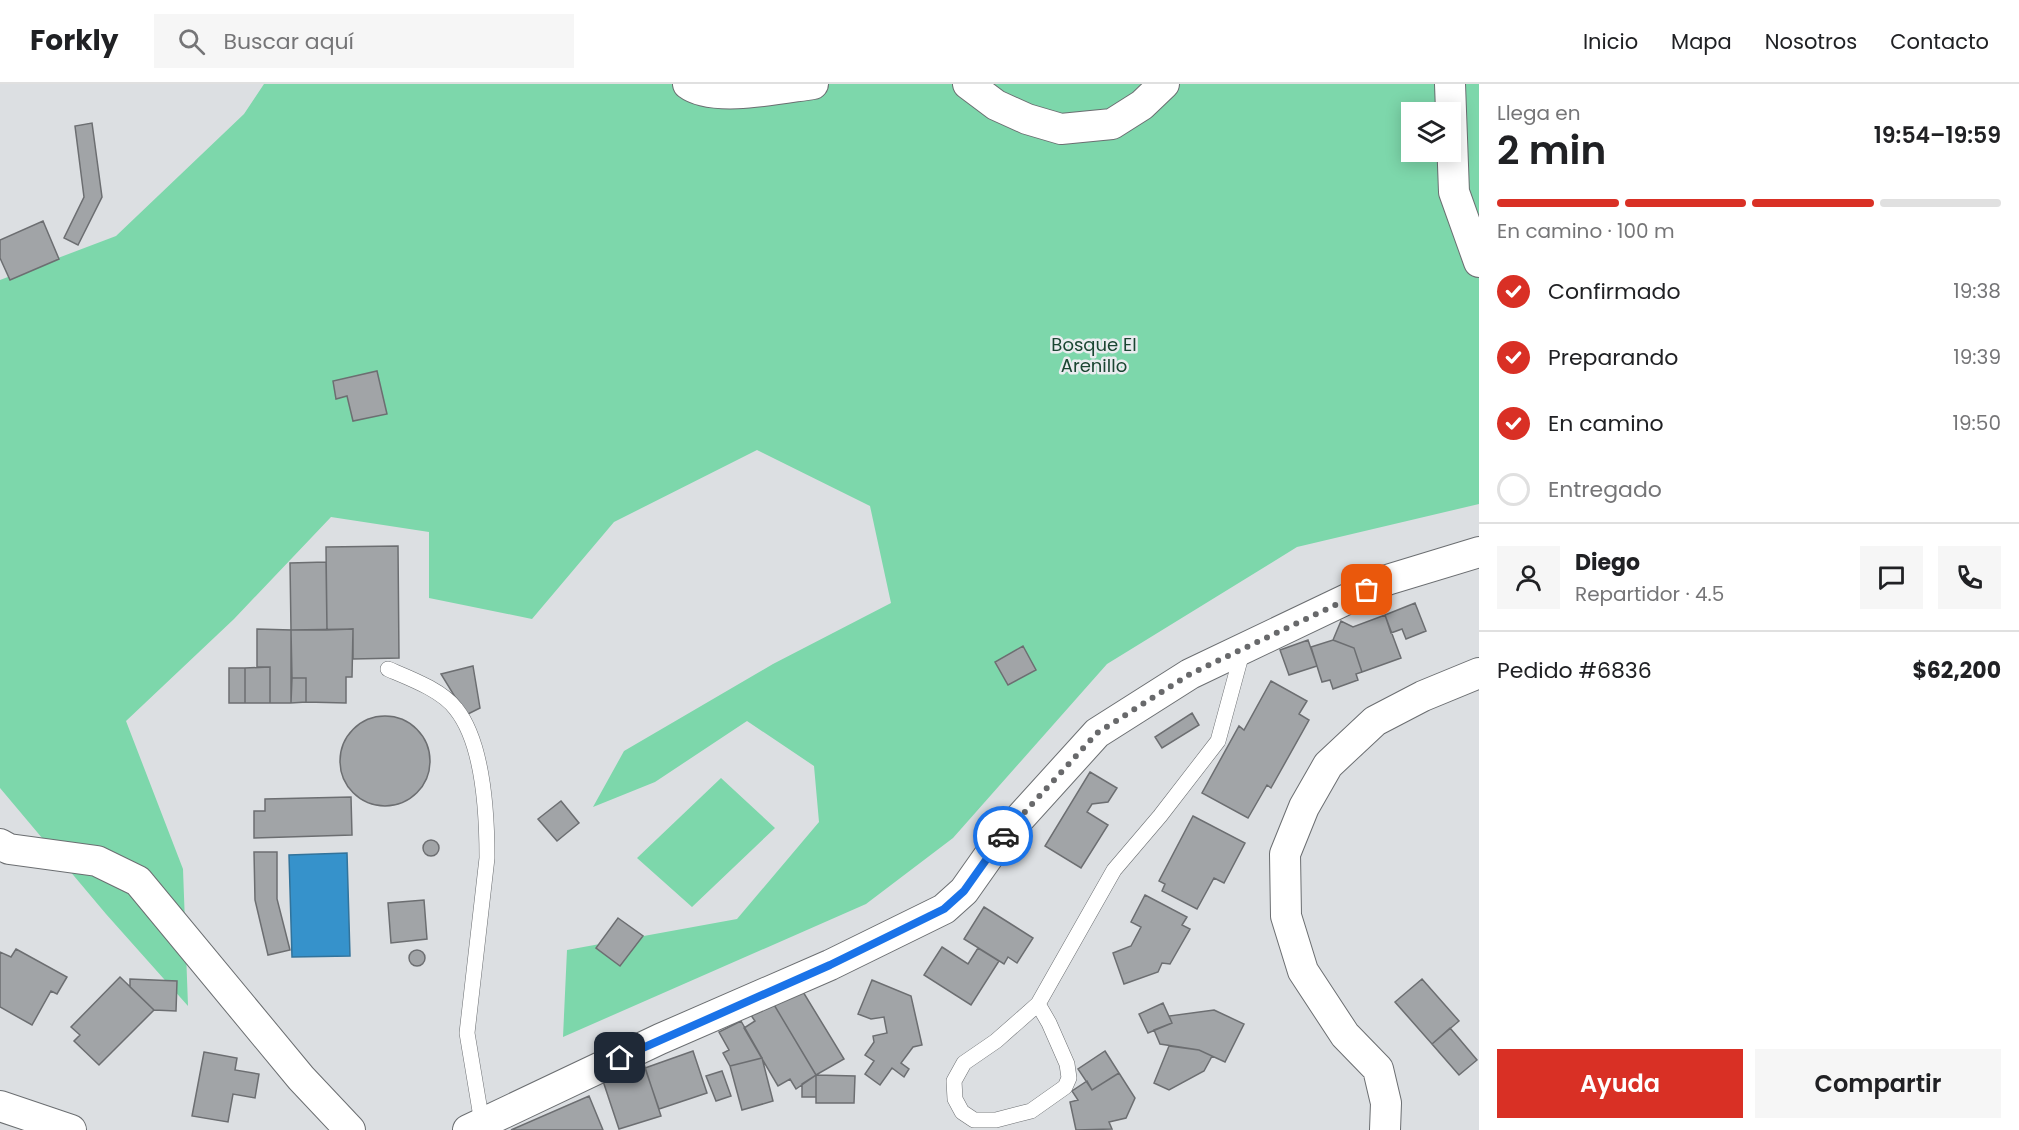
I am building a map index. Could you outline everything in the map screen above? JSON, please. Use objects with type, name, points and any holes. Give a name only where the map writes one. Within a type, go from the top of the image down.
[{"type":"street","points":[[688,84],[709,93],[733,93],[813,84]]},
{"type":"street","points":[[968,84],[996,105],[1027,119],[1061,129],[1112,124],[1142,105],[1164,84]]},
{"type":"street","points":[[1450,84],[1454,192],[1479,262]]},
{"type":"street","points":[[475,1127],[660,1039],[830,965],[944,909],[964,891],[1006,833],[1097,733],[1190,674],[1387,580],[1479,552]]},
{"type":"street","points":[[1385,1130],[1386,1103],[1378,1068],[1345,1035],[1303,971],[1286,916],[1285,854],[1304,807],[1328,765],[1375,721],[1423,696],[1479,674]]},
{"type":"street","points":[[0,844],[9,849],[97,861],[138,880],[301,1078],[350,1130]]},
{"type":"street","points":[[0,1106],[70,1130]]},
{"type":"lane","points":[[1038,1004],[1068,1064],[1069,1078],[1065,1087],[1031,1111],[996,1120],[974,1120],[962,1112],[955,1099],[954,1081],[964,1063],[996,1041],[1038,1004],[1114,870],[1160,816],[1218,741],[1244,648]]},
{"type":"lane","points":[[388,669],[425,684],[456,708],[468,730],[477,757],[487,831],[487,858],[467,1033],[475,1127]]},
{"type":"green space","name":"Bosque El Arenillo","points":[[264,84],[1479,84],[1479,504],[1297,547],[1107,664],[953,838],[866,904],[563,1037],[567,950],[737,919],[819,822],[814,766],[747,721],[655,782],[593,807],[624,751],[773,664],[891,603],[870,506],[757,450],[614,522],[532,619],[429,598],[429,532],[331,517],[234,619],[126,721],[183,869],[188,1006],[106,914],[0,788],[0,280],[116,236],[244,114]]},
{"type":"green space","points":[[721,778],[775,828],[692,907],[637,858]]},
{"type":"water","points":[[347,853],[350,956],[292,957],[289,855]]},
{"type":"building","points":[[92,123],[102,197],[78,245],[64,238],[84,197],[75,126]]},
{"type":"building","points":[[43,221],[59,259],[10,280],[0,258],[0,240]]},
{"type":"building","points":[[377,371],[387,414],[353,421],[347,396],[336,399],[333,381]]},
{"type":"building","points":[[398,546],[399,658],[353,659],[353,629],[327,630],[326,547]]},
{"type":"building","points":[[326,562],[327,630],[291,630],[290,563]]},
{"type":"building","points":[[1415,603],[1426,631],[1406,639],[1402,629],[1391,633],[1385,615]]},
{"type":"building","points":[[1385,615],[1401,658],[1362,672],[1354,648],[1333,640],[1341,621],[1353,627]]},
{"type":"building","points":[[257,629],[291,630],[291,703],[270,703],[270,667],[257,667]]},
{"type":"building","points":[[353,629],[352,677],[346,677],[346,703],[306,702],[306,678],[292,678],[291,630]]},
{"type":"building","points":[[1308,640],[1317,666],[1289,675],[1280,650]]},
{"type":"building","points":[[1333,640],[1354,648],[1362,672],[1356,674],[1358,680],[1333,689],[1330,680],[1322,682],[1311,647]]},
{"type":"building","points":[[1023,646],[1036,670],[1008,685],[995,662]]},
{"type":"building","points":[[473,666],[480,708],[466,715],[441,674]]},
{"type":"building","points":[[270,667],[270,703],[245,703],[245,668]]},
{"type":"building","points":[[229,668],[245,668],[245,703],[229,703]]},
{"type":"building","points":[[292,678],[306,678],[306,702],[291,703]]},
{"type":"building","points":[[1271,681],[1307,701],[1299,714],[1309,720],[1271,788],[1267,785],[1248,818],[1202,793],[1239,726],[1244,730]]},
{"type":"building","points":[[1192,713],[1199,725],[1162,748],[1155,737]]},
{"type":"building","points":[[385,716],[402,720],[417,729],[426,744],[430,761],[426,778],[417,793],[402,802],[385,806],[368,802],[353,793],[344,778],[340,761],[344,744],[353,729],[368,720]]},
{"type":"building","points":[[1090,772],[1117,788],[1108,802],[1092,804],[1087,812],[1108,825],[1081,868],[1045,846]]},
{"type":"building","points":[[351,797],[352,835],[254,838],[254,811],[265,811],[265,799]]},
{"type":"building","points":[[561,801],[579,823],[557,841],[538,819]]},
{"type":"building","points":[[1193,816],[1245,843],[1224,883],[1214,878],[1197,909],[1162,891],[1165,884],[1159,881]]},
{"type":"building","points":[[428,840],[434,840],[439,848],[437,854],[428,856],[423,851],[423,845]]},
{"type":"building","points":[[254,852],[277,852],[277,899],[290,950],[268,955],[255,900]]},
{"type":"building","points":[[1145,895],[1187,917],[1182,925],[1190,929],[1170,964],[1162,963],[1158,972],[1124,984],[1113,953],[1131,946],[1141,927],[1131,922]]},
{"type":"building","points":[[424,900],[427,939],[391,943],[388,903]]},
{"type":"building","points":[[984,907],[1033,938],[1017,963],[1008,957],[1004,964],[964,939]]},
{"type":"building","points":[[618,918],[643,936],[620,966],[596,948]]},
{"type":"building","points":[[942,947],[968,964],[978,948],[999,961],[971,1005],[924,975]]},
{"type":"building","points":[[16,949],[67,977],[57,994],[51,991],[32,1025],[0,1007],[0,952],[11,957]]},
{"type":"building","points":[[414,950],[420,950],[425,958],[423,964],[414,966],[409,961],[409,955]]},
{"type":"building","points":[[120,977],[154,1010],[99,1065],[74,1041],[80,1035],[71,1027]]},
{"type":"building","points":[[130,979],[177,981],[176,1011],[154,1010],[130,987]]},
{"type":"building","points":[[1422,979],[1459,1021],[1432,1044],[1395,1002]]},
{"type":"building","points":[[872,980],[911,996],[922,1045],[913,1047],[901,1063],[909,1069],[904,1077],[892,1068],[880,1085],[865,1074],[874,1061],[865,1055],[874,1042],[873,1036],[887,1033],[884,1017],[871,1019],[858,1014]]},
{"type":"building","points":[[797,982],[844,1059],[816,1075],[770,998]]},
{"type":"building","points":[[770,998],[816,1075],[796,1089],[790,1079],[778,1086],[744,1028],[755,1021],[748,1011]]},
{"type":"building","points":[[1163,1003],[1172,1023],[1148,1033],[1139,1014]]},
{"type":"building","points":[[1214,1010],[1244,1024],[1225,1062],[1199,1050],[1160,1044],[1154,1030],[1172,1023],[1169,1016]]},
{"type":"building","points":[[741,1021],[762,1058],[730,1066],[723,1053],[729,1050],[719,1032]]},
{"type":"building","points":[[1450,1028],[1477,1060],[1459,1075],[1432,1044]]},
{"type":"building","points":[[1169,1046],[1199,1050],[1212,1056],[1204,1071],[1169,1090],[1154,1083]]},
{"type":"building","points":[[693,1051],[707,1093],[659,1109],[645,1068]]},
{"type":"building","points":[[1105,1051],[1119,1073],[1092,1090],[1078,1069]]},
{"type":"building","points":[[204,1052],[237,1058],[235,1070],[259,1074],[255,1098],[233,1094],[228,1122],[192,1116]]},
{"type":"building","points":[[641,1055],[661,1116],[619,1129],[599,1069]]},
{"type":"building","points":[[762,1058],[773,1101],[742,1110],[730,1066]]},
{"type":"building","points":[[722,1071],[731,1096],[716,1101],[706,1076]]},
{"type":"building","points":[[1119,1073],[1135,1098],[1126,1118],[1109,1122],[1112,1129],[1076,1130],[1070,1102],[1078,1100],[1072,1091],[1087,1081],[1092,1090]]},
{"type":"building","points":[[816,1075],[855,1076],[854,1103],[816,1103]]},
{"type":"building","points":[[816,1075],[816,1097],[802,1097],[802,1084]]},
{"type":"building","points":[[589,1096],[603,1130],[511,1130]]},
{"type":"way so far","points":[[1003,836],[1097,733],[1190,674],[1367,590]]},
{"type":"route","points":[[620,1058],[830,965],[944,909],[964,891],[1003,836]]}]
